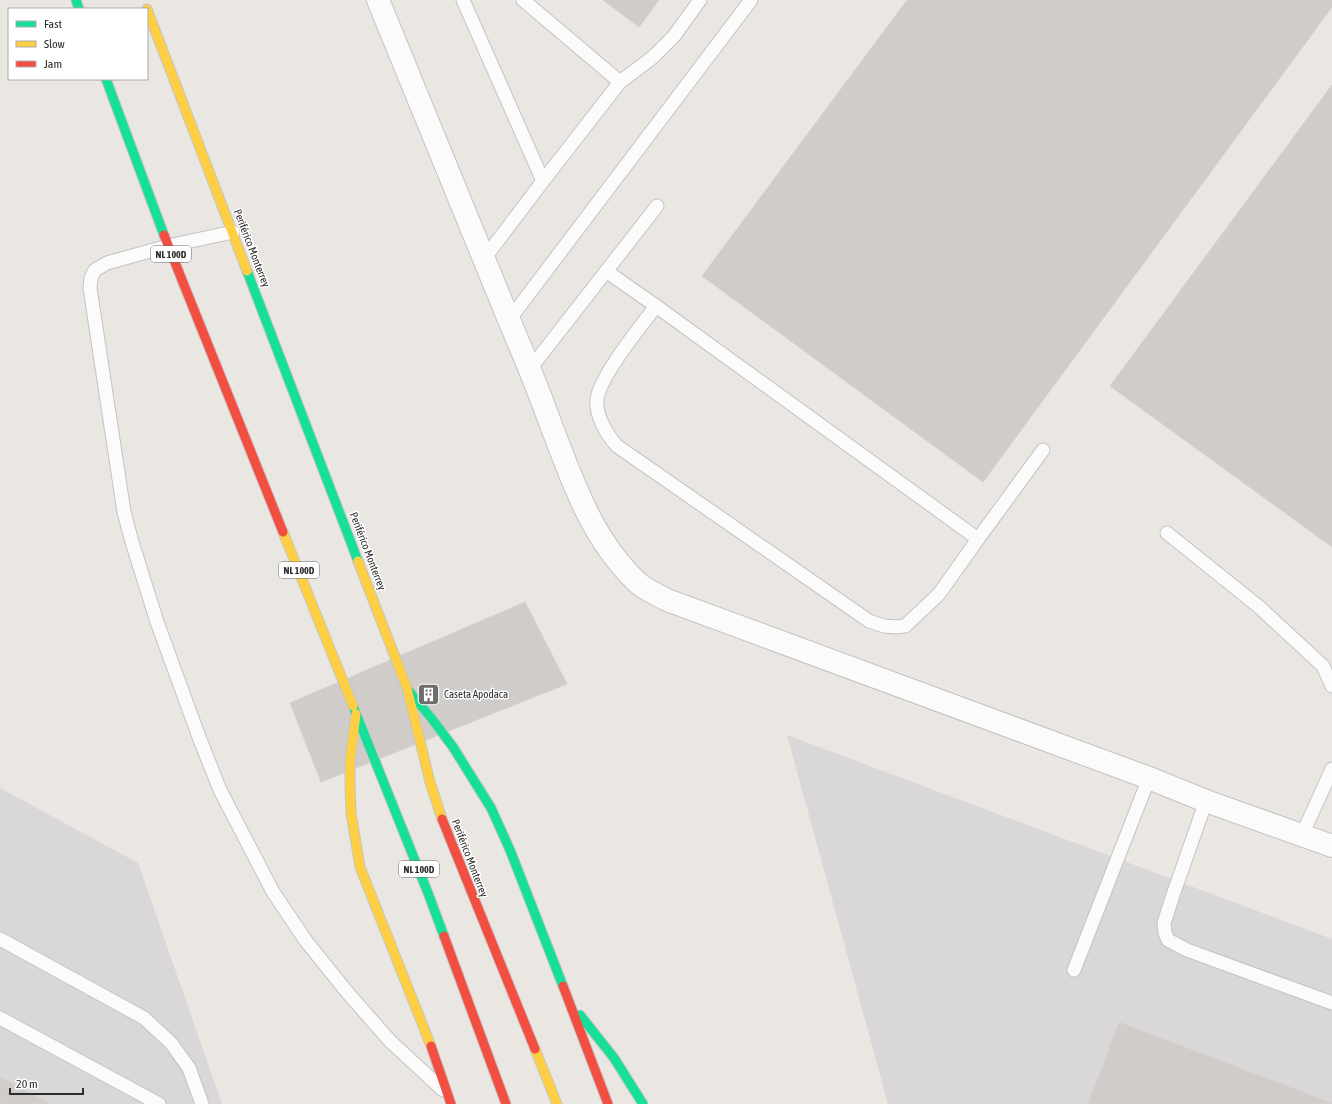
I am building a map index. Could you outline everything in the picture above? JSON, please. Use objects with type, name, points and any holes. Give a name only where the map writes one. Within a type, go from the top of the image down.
[{"type":"highway","name":"Periférico Monterrey","points":[[148,12],[407,688],[430,782],[460,870],[557,1104]]},
{"type":"highway","name":"NL 100D","points":[[106,80],[168,246],[428,893],[506,1104]]},
{"type":"highway","points":[[407,688],[432,716],[453,746],[474,778],[491,810],[510,850],[608,1104]]},
{"type":"highway","points":[[356,713],[352,736],[350,786],[351,812],[360,867],[434,1055],[449,1099]]},
{"type":"highway","points":[[570,1003],[596,1034],[620,1067],[643,1104]]},
{"type":"street","points":[[378,0],[530,369],[576,492],[594,528],[613,556],[639,584],[667,600],[1149,778],[1206,801],[1332,846]]},
{"type":"lane","points":[[463,0],[543,181]]},
{"type":"lane","points":[[523,0],[620,82]]},
{"type":"lane","points":[[484,259],[620,82],[653,57],[674,36],[700,0]]},
{"type":"lane","points":[[509,320],[751,0]]},
{"type":"lane","points":[[530,369],[657,206]]},
{"type":"lane","points":[[233,232],[168,246],[107,263],[95,270],[91,278],[90,288],[124,512],[157,622],[220,790],[273,892],[306,941],[347,992],[390,1041],[449,1099]]},
{"type":"lane","points":[[606,271],[978,539]]},
{"type":"lane","points":[[656,306],[615,363],[600,388],[597,400],[601,420],[608,436],[617,446],[869,621],[884,626],[905,626],[939,594],[1043,450]]},
{"type":"lane","points":[[1167,533],[1258,606],[1323,666],[1332,686]]},
{"type":"lane","points":[[1302,835],[1332,769]]},
{"type":"lane","points":[[1074,970],[1149,778]]},
{"type":"lane","points":[[1206,801],[1164,923],[1165,933],[1168,940],[1187,950],[1332,1003]]},
{"type":"lane","points":[[0,939],[144,1018],[171,1043],[189,1068],[202,1104]]},
{"type":"lane","points":[[0,1018],[159,1104]]},
{"type":"shaded area","points":[[787,735],[1332,939],[1332,1104],[888,1104]]},
{"type":"shaded area","points":[[0,788],[138,863],[222,1104],[0,1104]]},
{"type":"building","points":[[603,0],[659,0],[639,27]]},
{"type":"building","points":[[907,0],[1332,0],[1332,7],[983,482],[702,276]]},
{"type":"building","points":[[1332,85],[1332,547],[1110,386]]},
{"type":"building","name":"Caseta Apodaca","points":[[525,602],[567,684],[321,782],[290,703]]},
{"type":"building","points":[[1119,1022],[1332,1103],[1332,1104],[1088,1104]]},
{"type":"building","points":[[0,1077],[51,1104],[0,1104]]},
{"type":"traffic: fast","points":[[76,0],[79,8]]},
{"type":"traffic: fast","points":[[106,80],[164,235]]},
{"type":"traffic: fast","points":[[247,271],[358,561]]},
{"type":"traffic: fast","points":[[409,691],[453,747],[491,808],[510,850],[563,986]]},
{"type":"traffic: fast","points":[[353,706],[444,936]]},
{"type":"traffic: fast","points":[[580,1015],[614,1058],[643,1104]]},
{"type":"traffic: slow","points":[[148,12],[247,271]]},
{"type":"traffic: slow","points":[[283,532],[353,706]]},
{"type":"traffic: slow","points":[[358,561],[407,688],[430,782],[442,819]]},
{"type":"traffic: slow","points":[[356,714],[350,761],[350,786],[351,813],[360,867],[431,1046]]},
{"type":"traffic: slow","points":[[535,1049],[557,1104]]},
{"type":"traffic: jam","points":[[164,235],[283,532]]},
{"type":"traffic: jam","points":[[442,819],[535,1049]]},
{"type":"traffic: jam","points":[[444,936],[506,1104]]},
{"type":"traffic: jam","points":[[563,986],[608,1104]]},
{"type":"traffic: jam","points":[[431,1046],[451,1104]]},
{"type":"place","name":"Caseta Apodaca","points":[[428,694]]}]
